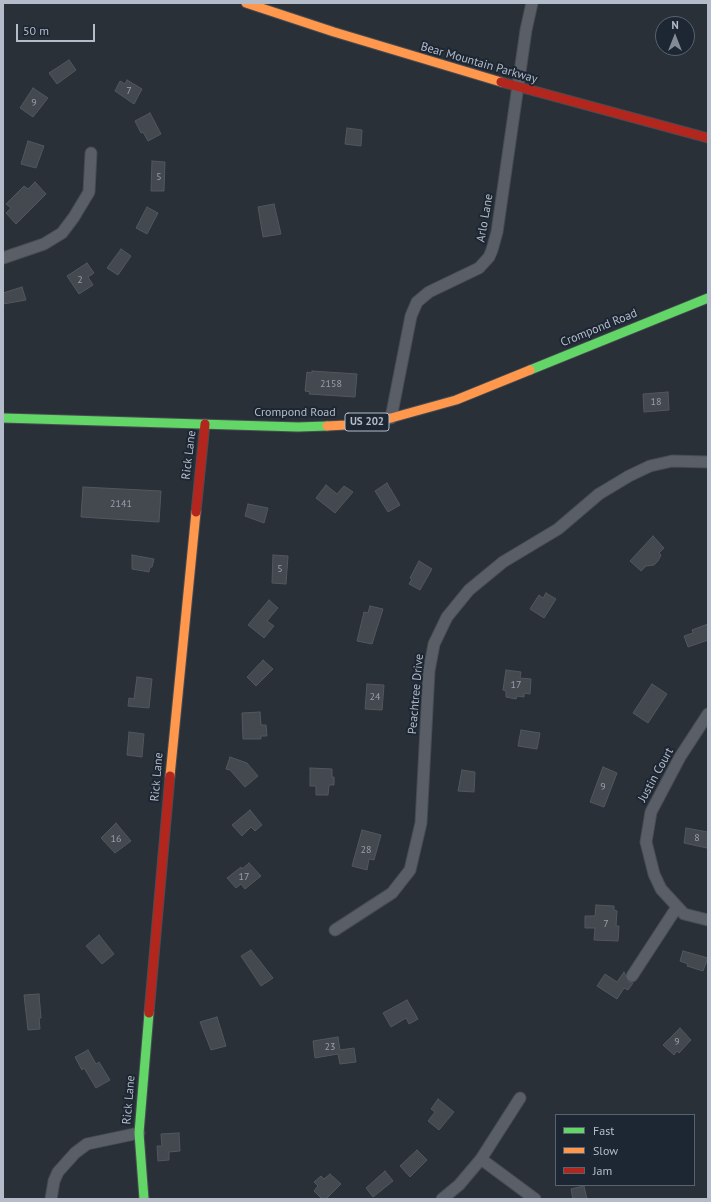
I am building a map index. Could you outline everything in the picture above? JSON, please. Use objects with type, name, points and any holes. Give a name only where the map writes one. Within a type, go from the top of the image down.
[{"type":"main road","name":"Bear Mountain Parkway","points":[[246,3],[334,32],[517,87],[708,138]]},
{"type":"main road","name":"Crompond Road","points":[[3,418],[323,426],[391,418],[456,400],[708,298]]},
{"type":"main road","name":"Rick Lane","points":[[144,1199],[138,1133],[175,718],[205,424]]},
{"type":"street","name":"Arlo Lane","points":[[391,418],[411,316],[417,302],[430,292],[479,268],[489,257],[492,250],[497,232],[517,87],[532,3]]},
{"type":"street","points":[[3,258],[44,244],[62,233],[74,217],[89,192],[91,153]]},
{"type":"street","name":"Peachtree Drive","points":[[334,930],[392,893],[410,870],[421,823],[429,671],[434,644],[447,617],[469,590],[502,562],[558,529],[599,494],[650,466],[672,461],[708,462]]},
{"type":"street","name":"Justin Court","points":[[708,714],[673,771],[651,812],[647,828],[646,842],[654,874],[661,889],[684,914],[708,920]]},
{"type":"street","points":[[632,976],[677,907]]},
{"type":"street","points":[[442,1199],[459,1185],[481,1159],[520,1098]]},
{"type":"street","name":"Rick Lane","points":[[50,1198],[58,1172],[75,1153],[87,1144],[138,1133]]},
{"type":"street","points":[[481,1159],[535,1199]]},
{"type":"building","points":[[69,60],[76,70],[57,84],[49,73]]},
{"type":"building","points":[[127,80],[142,89],[134,104],[115,91],[120,81],[125,84]]},
{"type":"building","points":[[33,88],[48,98],[33,117],[20,108]]},
{"type":"building","points":[[150,113],[161,134],[148,141],[143,132],[141,133],[135,121]]},
{"type":"building","points":[[347,128],[362,130],[361,146],[345,144]]},
{"type":"building","points":[[28,141],[44,146],[36,168],[21,164]]},
{"type":"building","points":[[152,161],[165,162],[164,191],[151,191]]},
{"type":"building","points":[[35,182],[46,194],[16,224],[6,213],[11,208],[6,204],[24,186],[28,189]]},
{"type":"building","points":[[274,204],[281,234],[263,237],[258,207]]},
{"type":"building","points":[[147,207],[158,213],[147,234],[136,228]]},
{"type":"building","points":[[121,249],[131,256],[118,275],[107,268]]},
{"type":"building","points":[[87,263],[94,273],[88,277],[93,285],[79,294],[67,276]]},
{"type":"building","points":[[22,287],[26,300],[3,304],[3,293]]},
{"type":"building","points":[[312,371],[357,374],[355,397],[309,394],[310,392],[305,391],[307,372],[312,373]]},
{"type":"building","points":[[668,392],[669,410],[644,412],[643,394]]},
{"type":"building","points":[[387,483],[400,505],[388,512],[375,491]]},
{"type":"building","points":[[326,485],[337,494],[344,486],[353,492],[335,513],[316,498]]},
{"type":"building","points":[[83,487],[161,491],[159,522],[81,517]]},
{"type":"building","points":[[248,504],[268,508],[264,523],[245,516]]},
{"type":"building","points":[[653,536],[664,548],[659,553],[661,555],[654,565],[646,566],[641,571],[630,561]]},
{"type":"building","points":[[132,555],[154,559],[149,572],[132,569]]},
{"type":"building","points":[[273,555],[288,556],[286,584],[272,583]]},
{"type":"building","points":[[419,561],[432,569],[420,590],[409,584],[412,579],[410,578]]},
{"type":"building","points":[[546,593],[556,599],[544,618],[530,609],[539,595],[543,598]]},
{"type":"building","points":[[269,600],[278,608],[267,621],[274,626],[264,638],[248,625]]},
{"type":"building","points":[[370,606],[383,609],[372,644],[357,641],[364,612],[368,613]]},
{"type":"building","points":[[708,624],[708,640],[688,647],[684,636],[693,633],[692,630]]},
{"type":"building","points":[[263,660],[273,669],[256,686],[247,677]]},
{"type":"building","points":[[506,670],[521,672],[520,678],[531,679],[530,694],[524,693],[524,697],[517,696],[516,699],[506,697],[506,691],[503,690]]},
{"type":"building","points":[[137,677],[152,679],[149,708],[128,706],[129,698],[134,699]]},
{"type":"building","points":[[367,684],[384,685],[382,710],[365,709]]},
{"type":"building","points":[[652,684],[667,694],[648,723],[633,713]]},
{"type":"building","points":[[260,712],[261,725],[266,725],[267,736],[261,736],[261,739],[243,739],[242,713]]},
{"type":"building","points":[[521,730],[540,733],[537,749],[518,746]]},
{"type":"building","points":[[129,732],[144,734],[142,757],[127,755]]},
{"type":"building","points":[[230,757],[247,763],[258,776],[245,787],[230,770],[226,769]]},
{"type":"building","points":[[603,767],[617,773],[604,807],[590,802]]},
{"type":"building","points":[[310,768],[332,769],[334,785],[329,785],[328,795],[316,795],[316,786],[310,786]]},
{"type":"building","points":[[462,770],[475,772],[474,792],[458,791]]},
{"type":"building","points":[[250,810],[262,825],[255,831],[251,827],[242,836],[232,825]]},
{"type":"building","points":[[116,823],[131,841],[115,853],[101,838]]},
{"type":"building","points":[[686,828],[708,832],[707,848],[684,843]]},
{"type":"building","points":[[362,830],[381,835],[374,860],[369,859],[367,870],[352,866]]},
{"type":"building","points":[[249,863],[261,876],[245,889],[241,884],[236,888],[227,878],[241,867],[242,869]]},
{"type":"building","points":[[596,905],[614,906],[614,910],[617,911],[616,926],[619,926],[618,941],[594,940],[595,928],[585,928],[585,916],[595,916]]},
{"type":"building","points":[[99,935],[114,954],[102,964],[86,946]]},
{"type":"building","points":[[251,950],[273,978],[261,986],[241,956]]},
{"type":"building","points":[[683,951],[708,958],[703,971],[687,966],[688,964],[680,961]]},
{"type":"building","points":[[624,972],[628,982],[633,983],[628,990],[624,988],[617,999],[597,986],[605,974],[617,982]]},
{"type":"building","points":[[39,994],[41,1018],[39,1018],[40,1029],[28,1030],[24,995]]},
{"type":"building","points":[[407,1000],[418,1019],[409,1024],[406,1018],[391,1027],[383,1013]]},
{"type":"building","points":[[217,1017],[226,1046],[211,1050],[200,1022]]},
{"type":"building","points":[[680,1028],[691,1040],[679,1053],[677,1051],[674,1055],[663,1045]]},
{"type":"building","points":[[338,1037],[340,1050],[354,1048],[356,1062],[340,1064],[338,1054],[315,1058],[313,1041]]},
{"type":"building","points":[[88,1050],[96,1064],[99,1062],[110,1080],[96,1088],[84,1068],[82,1070],[75,1057]]},
{"type":"building","points":[[438,1099],[454,1112],[439,1130],[428,1121],[435,1112],[431,1109]]},
{"type":"building","points":[[179,1133],[180,1151],[169,1152],[169,1160],[158,1161],[157,1146],[162,1146],[161,1134]]},
{"type":"building","points":[[417,1150],[427,1160],[410,1177],[400,1166]]},
{"type":"building","points":[[385,1171],[393,1181],[373,1197],[366,1188]]},
{"type":"building","points":[[330,1174],[341,1184],[326,1199],[322,1199],[314,1191],[318,1186],[314,1182],[321,1176],[324,1179]]},
{"type":"building","points":[[584,1186],[587,1199],[573,1199],[571,1189]]},
{"type":"traffic: fast","points":[[530,370],[708,298]]},
{"type":"traffic: fast","points":[[3,418],[298,427],[327,426]]},
{"type":"traffic: fast","points":[[144,1199],[139,1133],[149,1013]]},
{"type":"traffic: slow","points":[[246,3],[334,32],[501,82]]},
{"type":"traffic: slow","points":[[327,426],[346,425],[391,418],[456,400],[530,370]]},
{"type":"traffic: slow","points":[[170,776],[196,512]]},
{"type":"traffic: jam","points":[[501,82],[708,138]]},
{"type":"traffic: jam","points":[[196,512],[205,424]]},
{"type":"traffic: jam","points":[[149,1013],[170,776]]}]
